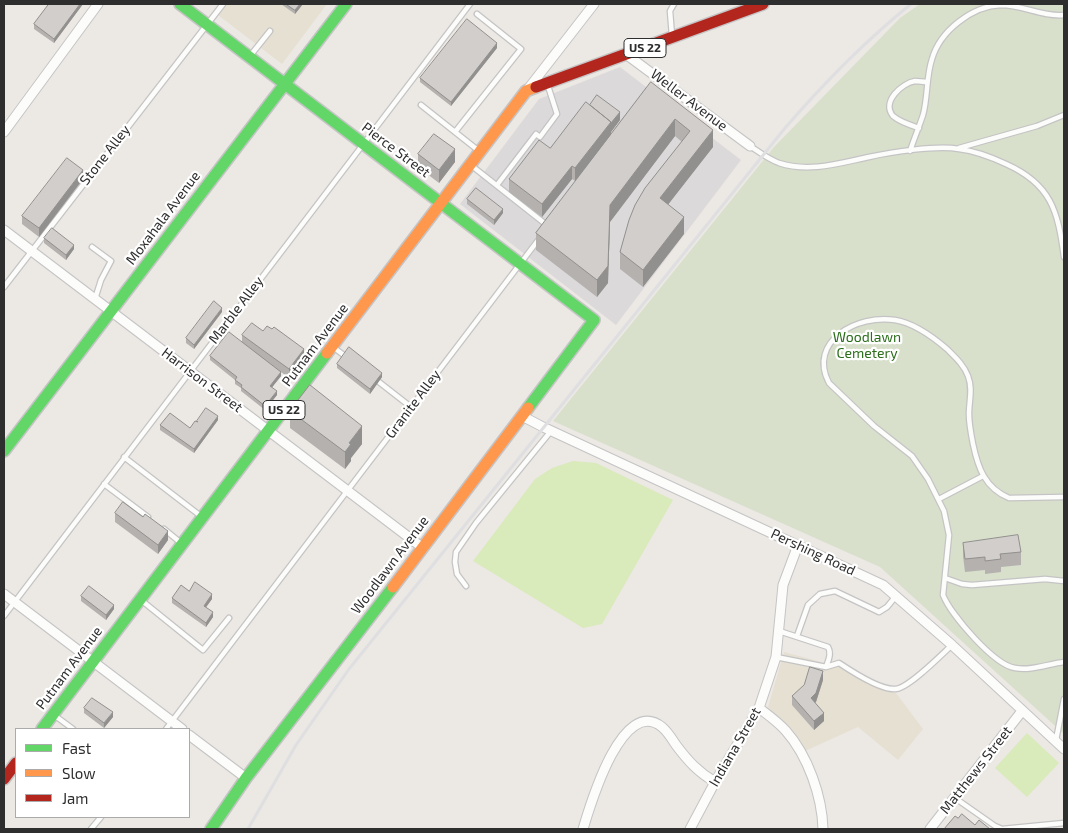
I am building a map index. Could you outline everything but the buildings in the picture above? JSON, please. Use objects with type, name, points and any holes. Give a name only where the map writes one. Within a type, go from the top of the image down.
[{"type":"street","points":[[4,132],[98,4]]},
{"type":"street","name":"Pierce Street","points":[[180,4],[594,320]]},
{"type":"street","name":"Moxahala Avenue","points":[[4,451],[346,4]]},
{"type":"street","name":"Putnam Avenue","points":[[43,728],[594,4]]},
{"type":"street","name":"US 22","points":[[526,91],[763,4]]},
{"type":"street","name":"Weller Avenue","points":[[627,55],[658,83],[750,146]]},
{"type":"street","name":"Harrison Street","points":[[4,230],[423,548]]},
{"type":"street","name":"Woodlawn Avenue","points":[[211,829],[246,778],[423,548],[594,320]]},
{"type":"street","name":"Pershing Road","points":[[522,416],[883,585],[897,595],[1064,749]]},
{"type":"street","name":"Indiana Street","points":[[690,829],[758,708],[776,657],[783,585],[798,545]]},
{"type":"street","points":[[4,594],[93,662],[169,726]]},
{"type":"street","points":[[758,708],[786,731],[801,754],[819,798],[823,829]]},
{"type":"street","name":"Matthews Street","points":[[930,829],[1022,711]]},
{"type":"street","points":[[583,829],[598,782],[606,764],[627,733],[640,723],[657,724],[664,728],[689,763],[700,774],[715,782]]},
{"type":"street","points":[[190,736],[246,778]]},
{"type":"street","points":[[4,779],[15,764]]},
{"type":"lane","name":"Stone Alley","points":[[4,287],[222,4]]},
{"type":"lane","name":"Marble Alley","points":[[4,616],[470,4]]},
{"type":"lane","points":[[672,37],[670,10],[674,4]]},
{"type":"lane","points":[[910,151],[923,114],[932,57],[942,40],[961,21],[972,13],[999,5],[1026,8],[1048,15],[1064,15]]},
{"type":"lane","points":[[455,132],[521,49],[477,14]]},
{"type":"lane","points":[[250,57],[270,31]]},
{"type":"lane","points":[[918,128],[903,122],[893,115],[889,108],[890,100],[900,89],[914,81],[927,82]]},
{"type":"lane","points":[[497,186],[536,134],[540,137],[557,114],[547,84]]},
{"type":"lane","points":[[421,105],[480,152]]},
{"type":"lane","points":[[750,146],[781,164],[813,167],[828,166],[871,156],[941,148],[958,148],[1037,126],[1064,116]]},
{"type":"lane","points":[[958,148],[993,158],[1035,180],[1043,188],[1063,231],[1064,257]]},
{"type":"lane","points":[[471,165],[548,226]]},
{"type":"lane","name":"Granite Alley","points":[[169,726],[554,218]]},
{"type":"lane","points":[[92,247],[111,261],[101,280],[95,299]]},
{"type":"lane","points":[[1064,498],[1009,498],[995,491],[983,476],[976,456],[970,425],[970,386],[964,367],[957,358],[928,335],[906,323],[885,319],[874,320],[856,324],[839,334],[828,347],[823,361],[825,376],[833,389],[874,426],[912,456],[921,467],[944,511],[949,535],[943,595],[946,603],[968,630],[1006,666],[1016,669],[1033,668],[1064,662]]},
{"type":"lane","points":[[332,346],[346,356]]},
{"type":"lane","points":[[379,382],[411,407]]},
{"type":"lane","points":[[466,586],[457,574],[456,552],[476,524],[551,431]]},
{"type":"lane","points":[[124,457],[203,517]]},
{"type":"lane","points":[[938,499],[983,476]]},
{"type":"lane","points":[[104,484],[149,518]]},
{"type":"lane","points":[[157,524],[182,544]]},
{"type":"lane","points":[[945,578],[962,584],[972,585],[1045,579],[1064,581]]},
{"type":"lane","points":[[797,636],[808,605],[820,594],[835,591],[879,612],[887,607],[897,595]]},
{"type":"lane","points":[[140,600],[203,650],[229,618]]},
{"type":"lane","points":[[779,631],[828,647],[830,656],[826,667]]},
{"type":"lane","points":[[776,657],[826,667],[839,663],[881,686],[895,690],[918,676],[952,645]]},
{"type":"lane","points":[[1055,741],[1064,700]]},
{"type":"lane","points":[[53,714],[72,728]]},
{"type":"lane","points":[[954,798],[1002,829],[1064,824]]},
{"type":"lane","points":[[91,829],[100,818]]},
{"type":"shaded area","points":[[227,4],[327,4],[282,64],[218,15]]},
{"type":"shaded area","points":[[620,67],[741,160],[616,325],[460,204],[539,99]]},
{"type":"shaded area","points":[[784,652],[840,667],[868,684],[896,693],[923,729],[898,760],[858,727],[805,751],[768,707]]},
{"type":"green space","name":"Woodlawn Cemetery","points":[[920,4],[1064,4],[1064,734],[880,567],[553,421],[774,147],[900,18]]},
{"type":"green space","points":[[573,461],[596,463],[673,500],[602,624],[583,628],[473,561],[535,479],[552,468]]},
{"type":"green space","points":[[1027,733],[1059,763],[1027,797],[995,768]]},
{"type":"railway","points":[[248,829],[296,745],[349,669],[785,128],[845,63],[911,4]]},
{"type":"traffic: fast","points":[[180,4],[594,320],[528,408]]},
{"type":"traffic: fast","points":[[4,451],[346,4]]},
{"type":"traffic: fast","points":[[43,728],[327,353]]},
{"type":"traffic: fast","points":[[211,829],[246,778],[393,587]]},
{"type":"traffic: slow","points":[[327,353],[526,91],[536,87]]},
{"type":"traffic: slow","points":[[393,587],[528,408]]},
{"type":"traffic: jam","points":[[536,87],[763,4]]},
{"type":"traffic: jam","points":[[4,779],[15,764]]}]
